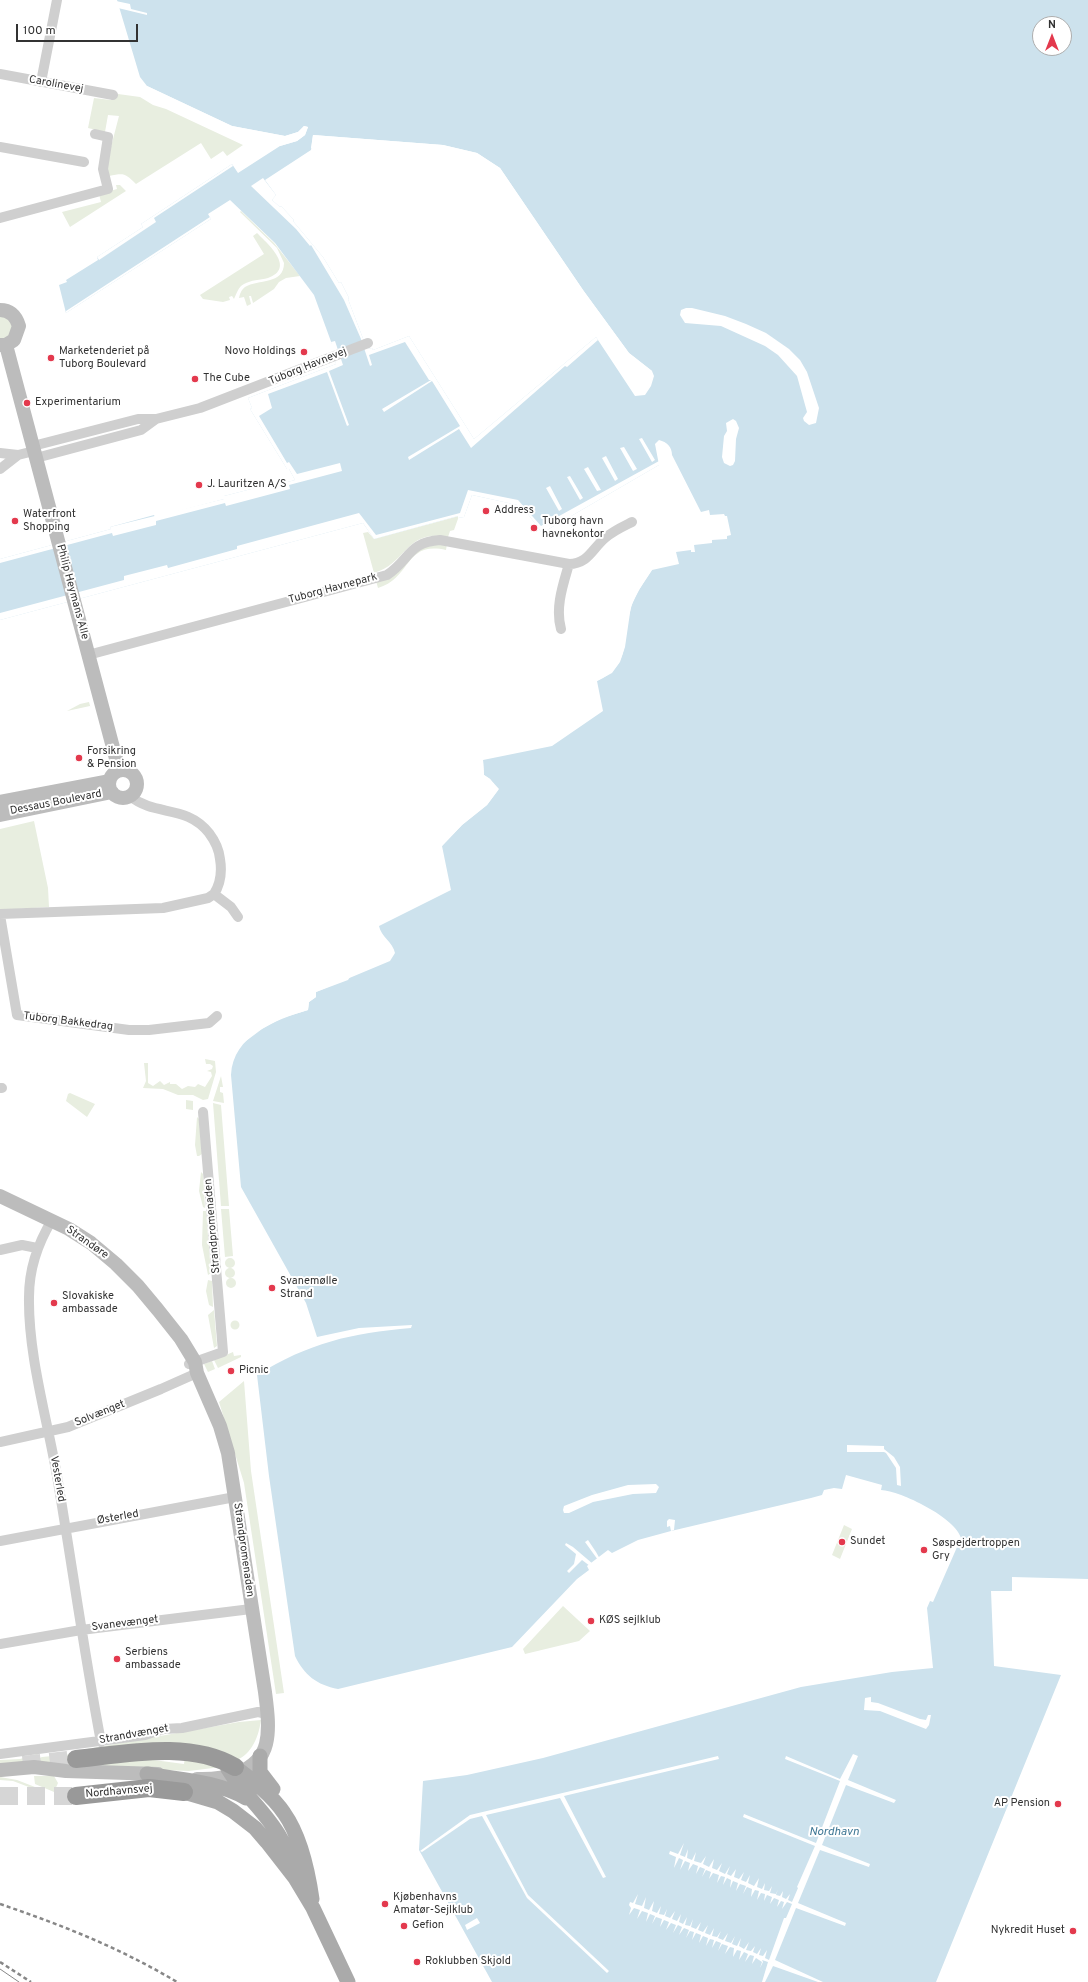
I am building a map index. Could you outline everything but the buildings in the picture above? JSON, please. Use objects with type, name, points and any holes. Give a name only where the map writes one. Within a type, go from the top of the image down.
[{"type":"highway","points":[[71,1765],[175,1751],[193,1752],[215,1758],[234,1770]]},
{"type":"highway","name":"Nordhavnsvej","points":[[76,1796],[181,1783]]},
{"type":"main road","points":[[260,1756],[260,1772],[274,1790],[284,1813],[280,1837]]},
{"type":"main road","points":[[234,1770],[258,1785],[284,1813]]},
{"type":"main road","points":[[234,1770],[252,1802],[280,1837],[304,1860],[313,1908],[348,1982]]},
{"type":"main road","points":[[147,1774],[220,1786],[232,1790],[252,1802]]},
{"type":"main road","name":"Nordhavnsvej","points":[[181,1783],[234,1810],[255,1828],[280,1837],[295,1878],[313,1908]]},
{"type":"street","points":[[41,82],[57,0]]},
{"type":"street","name":"Carolinevej","points":[[0,74],[113,95]]},
{"type":"street","points":[[0,218],[108,189],[103,169],[108,137],[95,134]]},
{"type":"street","points":[[0,147],[84,162]]},
{"type":"street","points":[[0,310],[11,313],[15,316],[19,326],[19,331],[14,340],[3,345]]},
{"type":"street","name":"Tuborg Havnevej","points":[[0,454],[18,455],[34,452],[138,419],[156,419],[200,408],[368,343]]},
{"type":"street","name":"Philip Heymans Alle","points":[[3,345],[58,539],[120,770]]},
{"type":"street","name":"Tuborg Havnevej","points":[[0,469],[18,455]]},
{"type":"street","name":"Tuborg Havnepark","points":[[88,655],[387,575],[394,570],[413,548],[430,541],[440,540],[569,564],[577,564],[586,560],[604,538],[632,522]]},
{"type":"street","points":[[561,629],[558,618],[561,596],[569,564]]},
{"type":"street","points":[[120,770],[129,771],[136,777],[137,785],[130,796],[122,798],[111,787],[113,774],[120,770]]},
{"type":"street","name":"Dessaus Boulevard","points":[[0,802],[111,787]]},
{"type":"street","name":"Dessaus Boulevard","points":[[0,815],[111,787]]},
{"type":"street","points":[[130,796],[143,804],[190,817],[204,826],[216,843],[220,853],[221,875],[214,894],[231,907],[238,917]]},
{"type":"street","name":"Tuborg Bakkedrag","points":[[214,894],[208,898],[163,908],[0,915],[17,1015],[129,1030],[149,1030],[209,1023],[217,1016]]},
{"type":"street","name":"Strandpromenaden","points":[[203,1112],[223,1352],[194,1367],[220,1426],[228,1453],[267,1714],[266,1743],[260,1756]]},
{"type":"street","name":"Strandøre","points":[[0,1196],[52,1220],[91,1243],[116,1264],[138,1286],[158,1310],[194,1367]]},
{"type":"street","name":"Vesterled","points":[[52,1220],[37,1248],[31,1274],[29,1318],[32,1344],[66,1527],[81,1630],[101,1742]]},
{"type":"street","points":[[0,1250],[22,1246],[37,1248]]},
{"type":"street","name":"Solvænget","points":[[0,1442],[49,1432],[77,1424],[194,1367]]},
{"type":"street","name":"Østerled","points":[[0,1541],[66,1527],[235,1497]]},
{"type":"street","name":"Svanevænget","points":[[0,1644],[81,1630],[251,1609]]},
{"type":"street","name":"Strandvænget","points":[[0,1754],[101,1742],[145,1735],[164,1729],[182,1728],[258,1712],[267,1714]]},
{"type":"street","points":[[234,1770],[254,1751],[266,1733]]},
{"type":"street","points":[[1,1770],[71,1765],[147,1774],[181,1783],[198,1779],[214,1779],[254,1763],[260,1756]]},
{"type":"shaded area","points":[[118,94],[140,97],[153,105],[166,109],[243,145],[227,156],[223,151],[211,159],[201,143],[136,184],[124,175],[118,174],[109,176],[106,166],[119,116],[108,115],[105,132],[88,128],[94,98],[111,100]]},
{"type":"shaded area","points":[[116,185],[120,185],[126,191],[70,227],[62,212],[101,202],[99,194],[117,189]]},
{"type":"shaded area","points":[[241,211],[274,243],[300,276],[286,278],[279,282],[274,289],[253,303],[251,296],[249,296],[251,304],[247,306],[244,297],[239,298],[243,289],[250,285],[275,278],[280,275],[283,270],[284,263],[277,248],[240,212]]},
{"type":"shaded area","points":[[257,233],[273,249],[280,262],[280,268],[276,274],[268,278],[242,285],[234,299],[232,296],[229,297],[230,300],[223,302],[203,299],[200,295],[264,254],[253,236]]},
{"type":"shaded area","points":[[0,316],[9,318],[13,329],[7,338],[0,339]]},
{"type":"shaded area","points":[[459,516],[454,530],[450,531],[448,537],[434,536],[423,538],[415,542],[394,562],[374,573],[363,533],[368,532],[374,539]]},
{"type":"shaded area","points":[[447,544],[446,550],[432,549],[422,551],[415,555],[397,577],[378,588],[376,581],[421,546]]},
{"type":"shaded area","points":[[89,702],[91,709],[90,706],[67,711],[80,704]]},
{"type":"shaded area","points":[[34,821],[48,888],[49,907],[0,910],[0,829]]},
{"type":"shaded area","points":[[205,1059],[215,1061],[216,1072],[208,1099],[203,1100],[193,1095],[178,1095],[163,1089],[143,1088],[146,1081],[144,1063],[148,1063],[148,1083],[153,1086],[160,1081],[164,1085],[170,1082],[170,1084],[176,1084],[182,1089],[188,1086],[195,1087],[198,1084],[205,1087],[212,1076],[211,1072],[207,1071],[212,1069],[213,1066],[206,1064]]},
{"type":"shaded area","points":[[221,1076],[223,1087],[220,1087],[220,1092],[223,1093],[224,1103],[213,1101]]},
{"type":"shaded area","points":[[70,1093],[95,1104],[87,1117],[66,1101],[68,1094]]},
{"type":"shaded area","points":[[186,1100],[193,1101],[193,1110],[186,1109]]},
{"type":"shaded area","points":[[213,1103],[221,1105],[229,1206],[221,1206]]},
{"type":"shaded area","points":[[197,1117],[199,1119],[202,1154],[199,1156],[197,1156],[195,1145]]},
{"type":"shaded area","points":[[201,1172],[203,1174],[205,1208],[203,1207],[199,1191]]},
{"type":"shaded area","points":[[221,1209],[229,1209],[233,1256],[225,1257]]},
{"type":"shaded area","points":[[203,1211],[206,1211],[211,1273],[208,1275],[202,1245]]},
{"type":"shaded area","points":[[230,1258],[235,1263],[230,1268],[225,1263]]},
{"type":"shaded area","points":[[230,1268],[235,1273],[230,1278],[225,1273]]},
{"type":"shaded area","points":[[231,1278],[236,1283],[231,1288],[226,1283]]},
{"type":"shaded area","points":[[208,1280],[212,1281],[213,1307],[209,1305],[206,1291]]},
{"type":"shaded area","points":[[214,1310],[217,1346],[214,1348],[208,1315]]},
{"type":"shaded area","points":[[235,1320],[240,1325],[235,1330],[230,1325]]},
{"type":"shaded area","points":[[233,1352],[234,1356],[241,1355],[241,1357],[218,1368],[214,1360]]},
{"type":"shaded area","points":[[212,1361],[215,1369],[208,1372],[204,1364]]},
{"type":"shaded area","points":[[244,1381],[251,1471],[284,1693],[276,1694],[244,1483],[219,1402]]},
{"type":"shaded area","name":"Sundet","points":[[844,1525],[852,1529],[840,1559],[832,1555]]},
{"type":"shaded area","points":[[563,1606],[590,1631],[579,1641],[525,1654],[523,1649]]},
{"type":"shaded area","points":[[261,1720],[254,1744],[246,1754],[236,1760],[186,1746],[163,1746],[72,1754],[87,1749],[239,1722]]},
{"type":"shaded area","points":[[40,1753],[35,1756],[32,1761],[0,1765],[0,1760],[20,1759]]},
{"type":"shaded area","points":[[72,1754],[80,1764],[146,1759],[184,1764],[185,1756],[207,1760],[221,1765],[221,1767],[189,1771],[36,1765],[37,1759],[42,1757]]},
{"type":"shaded area","points":[[34,1776],[54,1776],[58,1783],[54,1792],[35,1784]]},
{"type":"shaded area","points":[[0,1777],[17,1780],[35,1787],[34,1789],[13,1781],[0,1780]]},
{"type":"water","name":"Nordhavn","points":[[117,0],[1088,0],[1088,1579],[1012,1577],[1012,1591],[991,1591],[994,1666],[1061,1675],[936,1982],[492,1982],[419,1850],[423,1781],[467,1775],[543,1758],[801,1687],[892,1672],[933,1668],[927,1608],[930,1601],[933,1602],[961,1538],[957,1530],[949,1522],[939,1514],[914,1500],[881,1490],[882,1485],[846,1475],[842,1489],[834,1488],[824,1490],[822,1495],[811,1498],[638,1540],[612,1553],[608,1550],[587,1566],[589,1570],[577,1579],[512,1647],[338,1689],[324,1685],[312,1678],[303,1669],[295,1656],[269,1476],[257,1375],[295,1355],[331,1341],[369,1333],[411,1328],[412,1325],[359,1328],[317,1337],[306,1303],[241,1187],[231,1075],[234,1061],[239,1049],[258,1031],[270,1024],[308,1010],[309,1002],[316,997],[316,992],[390,961],[395,953],[394,949],[380,930],[379,926],[451,890],[442,846],[462,825],[487,805],[498,790],[490,779],[484,775],[483,760],[552,746],[603,711],[597,681],[608,675],[621,659],[624,650],[631,608],[640,588],[652,570],[679,564],[676,552],[691,550],[691,552],[695,552],[694,545],[712,543],[712,540],[727,539],[727,536],[731,535],[727,516],[724,514],[710,515],[709,510],[701,512],[672,455],[670,447],[659,440],[655,444],[659,465],[542,533],[522,506],[472,495],[464,517],[458,518],[458,516],[374,539],[363,523],[0,620],[0,559],[111,529],[110,527],[154,515],[155,517],[224,499],[224,496],[295,480],[250,409],[252,408],[248,398],[336,364],[333,347],[314,295],[275,243],[230,200],[208,214],[211,219],[66,313],[59,285],[67,282],[66,280],[98,260],[97,257],[143,227],[141,224],[232,164],[238,173],[280,146],[297,141],[305,135],[308,127],[304,126],[298,132],[285,136],[232,126],[147,86],[140,77]],"holes":[[[313,135],[443,145],[477,153],[500,168],[583,290],[629,353],[652,371],[654,376],[651,386],[645,395],[635,396],[596,337],[474,439],[409,336],[373,350],[372,348],[367,349],[348,299],[349,298],[341,282],[339,283],[323,257],[293,221],[294,220],[281,206],[280,207],[272,200],[276,195],[265,180],[311,150]]]},
{"type":"pier","points":[[116,1],[130,4],[131,9],[147,13],[147,15],[118,8]]},
{"type":"pier","points":[[147,86],[232,126],[285,136],[298,132],[304,126],[308,127],[305,135],[297,141],[280,146],[279,144],[296,139],[303,134],[306,128],[299,134],[286,138],[231,128],[146,88]]},
{"type":"pier","points":[[313,135],[443,145],[477,153],[500,168],[583,290],[629,353],[652,371],[649,371],[628,354],[581,291],[499,169],[476,155],[443,147],[314,137],[313,148],[311,148]]},
{"type":"pier","points":[[232,164],[233,166],[154,218],[156,222],[99,260],[97,257],[143,227],[141,224]]},
{"type":"pier","points":[[263,178],[276,195],[272,200],[280,207],[281,206],[294,220],[293,221],[323,257],[339,283],[341,282],[349,298],[348,299],[367,349],[372,348],[373,350],[409,336],[474,439],[596,337],[598,340],[567,367],[565,366],[471,448],[459,429],[409,460],[408,457],[460,426],[432,381],[384,412],[382,409],[431,380],[429,380],[405,342],[369,355],[372,365],[370,366],[361,339],[344,300],[311,245],[310,246],[296,229],[251,186]]},
{"type":"pier","points":[[210,217],[211,219],[66,313],[66,311]]},
{"type":"pier","points":[[692,308],[725,316],[746,324],[766,333],[789,349],[800,360],[807,372],[819,408],[816,423],[809,425],[804,421],[803,418],[807,412],[797,376],[778,355],[765,346],[721,326],[685,323],[680,315],[681,310]]},
{"type":"pier","points":[[335,341],[343,365],[329,371],[349,425],[347,426],[327,372],[268,394],[272,408],[259,416],[287,463],[289,462],[297,474],[340,463],[342,471],[289,485],[290,489],[226,506],[225,503],[156,521],[156,525],[113,536],[112,533],[0,563],[0,559],[111,529],[110,527],[224,499],[224,496],[259,487],[260,489],[295,480],[250,409],[252,408],[248,398],[336,364],[331,342]]},
{"type":"pier","points":[[733,419],[736,421],[739,428],[736,439],[735,461],[733,465],[730,466],[724,463],[722,457],[724,436],[727,431],[726,423]]},
{"type":"pier","points":[[642,438],[655,460],[652,462],[639,439]]},
{"type":"pier","points":[[624,447],[637,469],[633,471],[620,448]]},
{"type":"pier","points":[[606,456],[618,479],[615,481],[602,458]]},
{"type":"pier","points":[[659,461],[659,465],[542,533],[522,506],[472,495],[464,517],[458,518],[458,516],[374,539],[363,523],[0,620],[0,613],[124,580],[124,576],[167,565],[168,568],[237,549],[237,546],[359,513],[376,535],[460,513],[468,490],[518,500],[541,526]]},
{"type":"pier","points":[[588,467],[601,490],[597,491],[584,469]]},
{"type":"pier","points":[[570,476],[583,498],[580,500],[567,477]]},
{"type":"pier","points":[[550,486],[562,509],[559,511],[546,488]]},
{"type":"pier","points":[[652,570],[631,606],[625,647],[620,662],[612,673],[597,681],[597,679],[610,671],[618,661],[623,647],[630,605],[642,581],[649,571]]},
{"type":"pier","points":[[481,760],[483,760],[484,775],[499,789],[487,805],[462,825],[442,846],[442,844],[461,823],[486,804],[496,789],[482,776]]},
{"type":"pier","points":[[349,976],[350,977],[348,980],[316,992],[316,997],[309,1002],[308,1010],[282,1018],[262,1029],[242,1044],[241,1042],[261,1027],[281,1016],[306,1009],[308,1001],[314,996],[315,991]]},
{"type":"pier","points":[[847,1445],[884,1446],[884,1449],[894,1457],[900,1467],[901,1486],[897,1485],[896,1468],[886,1453],[847,1452]]},
{"type":"pier","points":[[656,1484],[659,1487],[656,1493],[633,1494],[593,1502],[569,1513],[564,1513],[563,1510],[564,1506],[592,1495],[628,1485]]},
{"type":"pier","points":[[669,1519],[675,1520],[674,1530],[671,1531],[670,1526],[667,1527],[667,1521]]},
{"type":"pier","points":[[588,1540],[600,1559],[598,1560],[585,1542]]},
{"type":"pier","points":[[566,1543],[593,1564],[590,1566],[582,1560],[569,1573],[567,1571],[574,1564],[576,1554],[565,1545]]},
{"type":"pier","points":[[871,1697],[871,1702],[878,1703],[920,1719],[926,1720],[928,1715],[931,1715],[929,1725],[926,1729],[880,1711],[864,1710],[865,1698]]},
{"type":"pier","points":[[853,1754],[858,1756],[848,1780],[896,1800],[894,1803],[846,1785],[822,1845],[870,1864],[869,1867],[820,1850],[798,1903],[846,1923],[845,1926],[796,1908],[775,1960],[823,1982],[818,1982],[773,1966],[765,1982],[762,1982],[768,1962],[762,1960],[763,1962],[760,1968],[762,1962],[756,1958],[752,1964],[754,1956],[750,1955],[745,1962],[748,1954],[744,1952],[739,1960],[741,1951],[737,1950],[733,1957],[734,1948],[730,1947],[725,1954],[728,1946],[722,1944],[718,1951],[721,1943],[716,1941],[712,1948],[714,1940],[710,1939],[706,1946],[708,1938],[703,1936],[699,1943],[701,1935],[696,1933],[692,1940],[694,1932],[690,1931],[686,1938],[689,1930],[684,1928],[679,1935],[682,1927],[678,1925],[673,1933],[676,1925],[671,1923],[666,1930],[669,1922],[664,1920],[660,1927],[662,1919],[656,1917],[652,1924],[655,1916],[650,1914],[646,1922],[648,1913],[642,1911],[637,1919],[640,1910],[634,1908],[629,1915],[631,1908],[629,1905],[630,1902],[633,1903],[638,1894],[635,1904],[642,1906],[646,1897],[644,1908],[649,1910],[654,1901],[652,1911],[657,1913],[661,1906],[659,1914],[664,1915],[667,1909],[665,1916],[670,1918],[675,1911],[672,1919],[677,1921],[681,1914],[679,1922],[683,1924],[687,1917],[685,1925],[690,1926],[693,1919],[691,1927],[696,1929],[701,1922],[698,1930],[703,1932],[708,1925],[705,1933],[710,1935],[714,1928],[712,1936],[717,1937],[721,1931],[718,1938],[723,1940],[728,1933],[725,1941],[731,1943],[735,1936],[732,1944],[737,1946],[741,1938],[739,1946],[744,1949],[749,1942],[746,1950],[751,1951],[755,1946],[753,1952],[757,1954],[761,1948],[759,1955],[763,1956],[767,1950],[765,1958],[769,1960],[784,1918],[786,1918],[792,1904],[787,1902],[782,1909],[784,1902],[781,1901],[777,1907],[779,1900],[774,1898],[770,1904],[772,1897],[767,1895],[764,1901],[765,1894],[761,1893],[757,1900],[759,1891],[755,1890],[751,1897],[752,1889],[747,1887],[743,1894],[746,1886],[740,1884],[736,1891],[738,1883],[733,1881],[730,1888],[731,1880],[727,1878],[723,1885],[725,1877],[721,1876],[717,1883],[719,1875],[713,1873],[709,1879],[711,1872],[706,1870],[702,1877],[705,1869],[700,1867],[696,1874],[698,1866],[693,1864],[688,1871],[690,1863],[685,1861],[680,1870],[683,1860],[679,1858],[674,1868],[676,1857],[669,1854],[670,1851],[678,1854],[684,1843],[680,1855],[685,1857],[688,1849],[687,1858],[692,1860],[696,1852],[694,1861],[701,1863],[706,1856],[703,1864],[709,1867],[714,1859],[712,1868],[717,1870],[722,1863],[719,1871],[725,1874],[730,1866],[727,1874],[731,1876],[736,1869],[734,1877],[739,1879],[744,1872],[741,1880],[746,1882],[750,1875],[748,1883],[754,1886],[759,1878],[757,1887],[762,1889],[765,1883],[764,1890],[769,1891],[772,1886],[770,1893],[776,1894],[778,1889],[776,1895],[780,1896],[783,1891],[782,1897],[786,1899],[790,1894],[788,1900],[792,1902],[815,1846],[743,1817],[744,1814],[816,1843],[840,1781],[785,1759],[786,1756],[840,1779]]},
{"type":"pier","points":[[718,1756],[719,1759],[564,1796],[606,1877],[603,1878],[560,1798],[486,1815],[528,1895],[609,1971],[607,1973],[527,1898],[482,1816],[470,1819],[422,1852],[420,1851],[470,1815]]},
{"type":"pier","points":[[477,1918],[480,1923],[467,1930],[465,1925]]},
{"type":"tunnel","points":[[23,1765],[76,1759]]},
{"type":"tunnel","points":[[0,1796],[76,1796]]},
{"type":"tram line","points":[[0,1969],[19,1982]]},
{"type":"railway","points":[[0,1904],[46,1920],[90,1938],[134,1958],[177,1982]]},
{"type":"railway","points":[[0,1962],[31,1982]]},
{"type":"place","name":"Novo Holdings","points":[[304,352]]},
{"type":"place","name":"Marketenderiet på Tuborg Boulevard","points":[[51,358]]},
{"type":"place","name":"The Cube","points":[[195,379]]},
{"type":"place","name":"Experimentarium","points":[[27,403]]},
{"type":"place","name":"J. Lauritzen A/S","points":[[199,485]]},
{"type":"place","name":"Address","points":[[486,511]]},
{"type":"place","name":"Waterfront Shopping","points":[[15,521]]},
{"type":"place","name":"Tuborg havn havnekontor","points":[[534,528]]},
{"type":"place","name":"Forsikring & Pension","points":[[79,758]]},
{"type":"place","name":"Svanemølle Strand","points":[[272,1288]]},
{"type":"place","name":"Slovakiske ambassade","points":[[54,1303]]},
{"type":"place","name":"Picnic","points":[[231,1371]]},
{"type":"place","name":"Sundet","points":[[842,1542]]},
{"type":"place","name":"Søspejdertroppen Gry","points":[[924,1550]]},
{"type":"place","name":"KØS sejlklub","points":[[591,1621]]},
{"type":"place","name":"Serbiens ambassade","points":[[117,1659]]},
{"type":"place","name":"AP Pension","points":[[1058,1804]]},
{"type":"place","name":"Kjøbenhavns Amatør-Sejlklub","points":[[385,1904]]},
{"type":"place","name":"Gefion","points":[[404,1926]]},
{"type":"place","name":"Nykredit Huset","points":[[1073,1931]]},
{"type":"place","name":"Roklubben Skjold","points":[[417,1962]]}]
